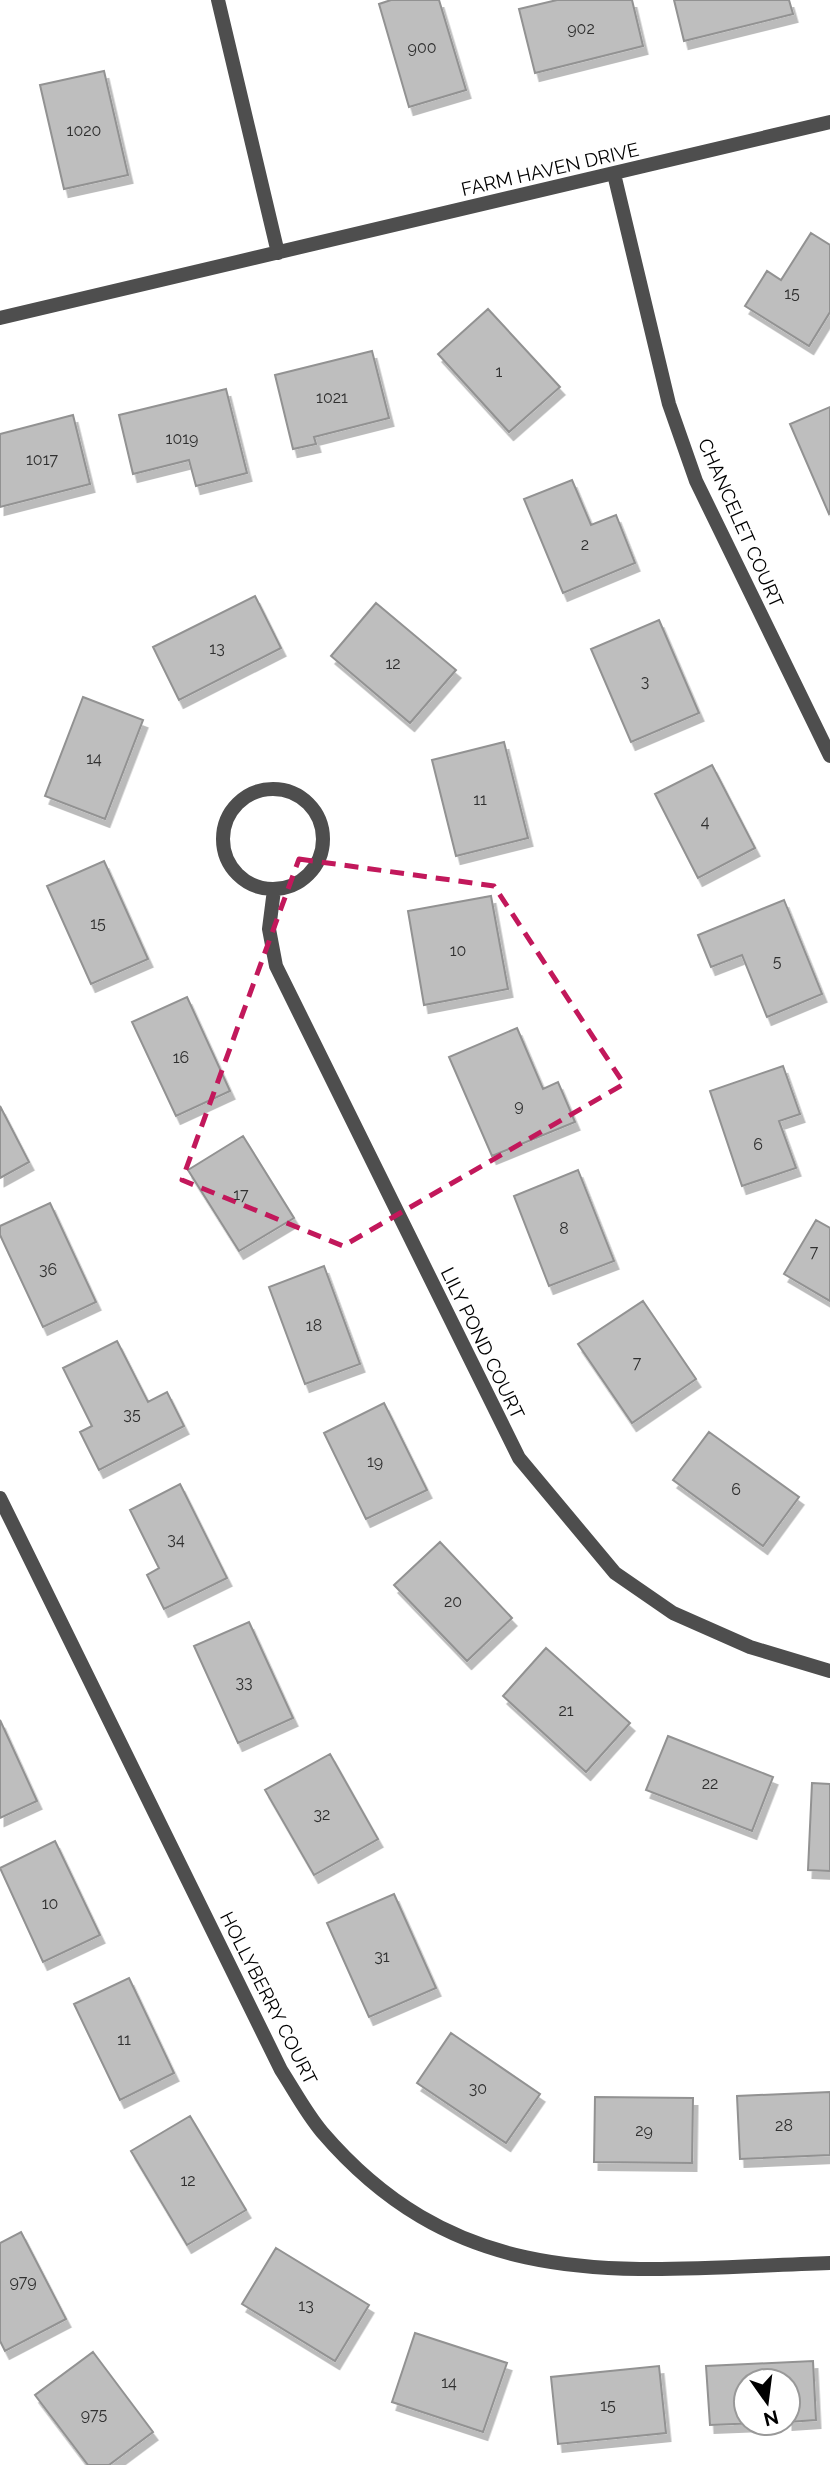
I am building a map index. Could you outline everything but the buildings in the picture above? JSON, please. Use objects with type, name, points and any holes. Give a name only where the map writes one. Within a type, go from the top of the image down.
[{"type":"street","points":[[218,0],[278,253]]},
{"type":"street","name":"FARM HAVEN DRIVE","points":[[0,318],[830,122]]},
{"type":"street","name":"CHANCELET COURT","points":[[614,174],[669,404],[696,481],[830,757]]},
{"type":"street","points":[[271,790],[289,792],[304,800],[316,813],[322,830],[322,847],[316,863],[306,877],[291,886],[274,890],[256,887],[241,878],[230,866],[223,849],[223,832],[229,816],[239,802],[254,793],[271,790]]},
{"type":"street","name":"LILY POND COURT","points":[[274,890],[269,929],[276,966],[519,1458],[615,1573],[673,1613],[750,1647],[830,1671]]},
{"type":"street","name":"HOLLYBERRY COURT","points":[[0,1498],[281,2070],[320,2130],[362,2174],[406,2209],[453,2236],[501,2254],[548,2264],[621,2270],[830,2263]]},
{"type":"highlighted area","points":[[299,859],[494,886],[624,1084],[343,1246],[182,1180]]}]
